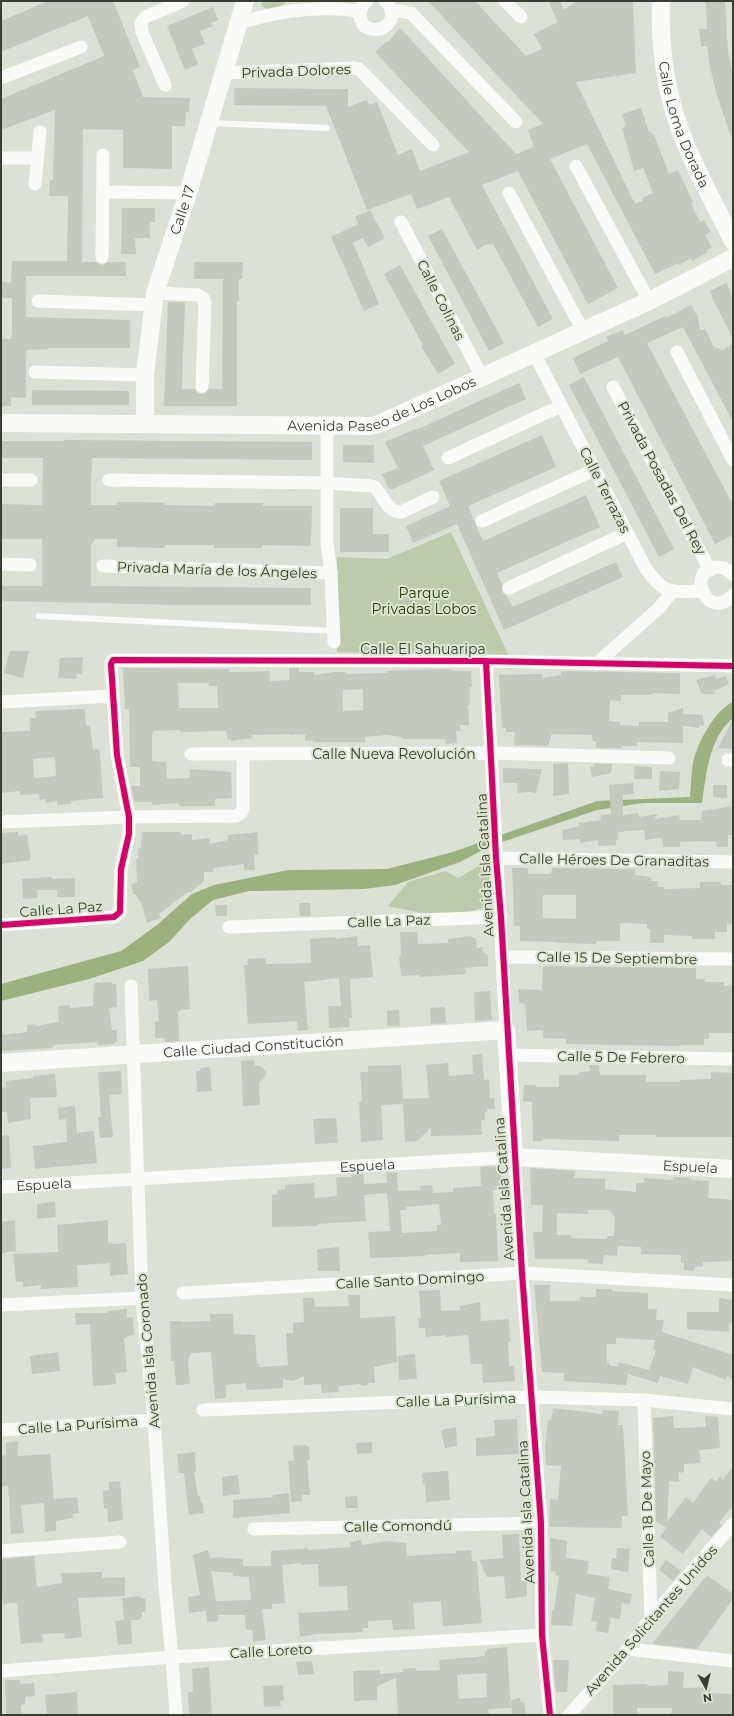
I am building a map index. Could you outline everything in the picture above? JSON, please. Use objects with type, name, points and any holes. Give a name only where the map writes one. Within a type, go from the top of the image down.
[{"type":"street","points":[[165,85],[142,32],[141,23],[146,17],[183,1]]},
{"type":"street","name":"Calle 17","points":[[145,424],[145,375],[154,299],[188,192],[245,1]]},
{"type":"street","points":[[238,23],[274,13],[303,9],[363,6],[361,22],[364,26],[375,30],[385,27],[388,24],[392,12],[389,5],[385,1]]},
{"type":"street","points":[[505,1],[521,17]]},
{"type":"street","name":"Calle Loma Dorada","points":[[661,1],[660,20],[665,66],[673,106],[686,144],[733,241]]},
{"type":"street","points":[[392,12],[400,11],[411,13],[516,122]]},
{"type":"street","points":[[1,78],[81,47]]},
{"type":"street","name":"Privada Dolores","points":[[224,73],[360,69],[433,145]]},
{"type":"street","points":[[35,184],[40,132]]},
{"type":"street","points":[[102,257],[104,192],[103,155]]},
{"type":"street","points":[[1,158],[37,158]]},
{"type":"street","points":[[576,166],[649,301]]},
{"type":"street","points":[[104,192],[188,192]]},
{"type":"street","points":[[509,193],[584,331]]},
{"type":"street","name":"Calle Colinas","points":[[401,222],[482,377]]},
{"type":"street","name":"Avenida Paseo de Los Lobos","points":[[1,422],[371,426],[381,423],[649,301],[733,258]]},
{"type":"street","points":[[38,301],[154,299],[198,296],[203,298],[205,303],[202,386]]},
{"type":"street","points":[[678,352],[733,460]]},
{"type":"street","name":"Calle Terrazas","points":[[534,353],[645,568],[655,583],[672,592]]},
{"type":"street","points":[[35,372],[145,375]]},
{"type":"street","name":"Privada Posadas Del Rey","points":[[613,387],[710,570]]},
{"type":"street","points":[[448,458],[561,406]]},
{"type":"street","points":[[327,426],[327,543],[331,573],[334,637]]},
{"type":"street","points":[[482,522],[594,470]]},
{"type":"street","points":[[1,480],[31,480]]},
{"type":"street","points":[[109,480],[328,483],[375,487],[390,510],[396,512],[400,512],[433,497]]},
{"type":"street","points":[[509,588],[627,533]]},
{"type":"street","points":[[1,564],[30,565]]},
{"type":"street","name":"Privada María de los Ángeles","points":[[103,566],[331,573]]},
{"type":"street","points":[[731,570],[717,567],[710,570],[702,579],[701,591],[708,600],[713,602],[725,602],[733,595]]},
{"type":"street","points":[[596,664],[659,608],[672,592],[701,591]]},
{"type":"street","name":"Calle El Sahuaripa","points":[[112,696],[111,664],[113,660],[486,661],[733,666]]},
{"type":"street","name":"Avenida Isla Catalina","points":[[486,661],[495,854],[501,917],[514,1156],[541,1523],[542,1635],[550,1715]]},
{"type":"street","points":[[1,702],[112,696],[117,755],[129,817]]},
{"type":"street","name":"Calle Nueva Revolución","points":[[191,754],[490,753],[669,758]]},
{"type":"street","points":[[1,822],[129,817],[236,816],[241,813],[243,808],[243,754]]},
{"type":"street","name":"Calle La Paz","points":[[1,925],[107,918],[114,917],[120,912],[121,870],[129,834],[129,817]]},
{"type":"street","name":"Calle Héroes De Granaditas","points":[[495,854],[733,862]]},
{"type":"street","name":"Calle La Paz","points":[[229,927],[501,917]]},
{"type":"street","name":"Calle 15 De Septiembre","points":[[502,956],[733,959]]},
{"type":"street","name":"Avenida Isla Coronado","points":[[131,986],[142,1298],[154,1420],[165,1586],[176,1715]]},
{"type":"street","name":"Calle Ciudad Constitución","points":[[1,1063],[506,1030]]},
{"type":"street","name":"Calle 5 De Febrero","points":[[508,1055],[733,1059]]},
{"type":"street","name":"Espuela","points":[[1,1187],[514,1156],[733,1170]]},
{"type":"street","name":"Calle Santo Domingo","points":[[183,1293],[522,1273],[733,1285]]},
{"type":"street","points":[[1,1306],[142,1298]]},
{"type":"street","name":"Calle La Purísima","points":[[203,1410],[532,1397],[644,1400],[733,1409]]},
{"type":"street","name":"Calle 18 De Mayo","points":[[644,1400],[651,1618]]},
{"type":"street","name":"Calle La Purísima","points":[[1,1430],[154,1420]]},
{"type":"street","name":"Calle Comondú","points":[[254,1529],[541,1523]]},
{"type":"street","name":"Avenida Solicitantes Unidos","points":[[569,1715],[628,1649],[651,1618],[731,1529]]},
{"type":"street","points":[[1,1551],[120,1542]]},
{"type":"street","name":"Calle Loreto","points":[[1,1671],[172,1657],[542,1635]]},
{"type":"street","points":[[628,1649],[733,1661]]},
{"type":"lane","points":[[209,122],[327,128]]},
{"type":"lane","points":[[39,616],[334,637]]},
{"type":"green space","points":[[262,1],[286,1],[283,5],[268,9],[261,6]]},
{"type":"green space","name":"Parque Privadas Lobos","points":[[451,532],[509,656],[337,652],[337,557],[387,559]]},
{"type":"green space","points":[[488,861],[491,906],[445,918],[388,906],[408,882],[446,871],[458,878]]},
{"type":"shaded area","points":[[733,702],[733,718],[725,726],[719,736],[710,757],[702,803],[643,803],[597,810],[490,846],[460,862],[395,885],[364,889],[249,891],[213,900],[191,918],[169,942],[143,961],[89,979],[1,1001],[1,984],[121,951],[157,925],[192,894],[214,885],[288,870],[387,869],[453,852],[597,801],[690,797],[691,775],[698,746],[713,720],[726,706]]},
{"type":"building","points":[[48,1],[113,1],[140,67],[133,70],[143,97],[190,98],[189,112],[186,112],[185,126],[172,126],[172,169],[123,168],[123,130],[83,129],[82,262],[96,262],[102,265],[108,262],[126,262],[126,276],[26,276],[26,317],[130,320],[130,348],[48,348],[26,350],[26,398],[11,397],[11,406],[1,406],[1,339],[11,339],[12,298],[1,298],[1,282],[11,283],[12,261],[67,261],[68,196],[49,196],[50,180],[53,180],[55,110],[1,130],[1,99],[104,56],[88,16],[1,52],[1,21]]},
{"type":"building","points":[[428,1],[475,1],[526,56],[542,49],[534,34],[558,22],[548,1],[560,1],[564,10],[577,1],[633,2],[636,73],[576,82],[635,204],[643,201],[642,198],[653,193],[643,168],[634,171],[622,128],[626,126],[622,114],[641,108],[649,132],[654,135],[669,174],[678,170],[693,202],[691,203],[700,222],[704,220],[711,232],[705,235],[712,247],[707,250],[708,252],[692,261],[689,255],[690,259],[655,274],[587,144],[550,159],[618,288],[588,304],[518,171],[482,185],[553,319],[538,327],[493,244],[485,245],[477,250],[449,197],[417,209],[411,194],[367,210],[326,106],[234,105],[234,88],[348,89],[348,107],[366,100],[370,105],[377,102],[398,155],[412,149],[420,171],[469,152],[375,52],[387,41],[388,42],[400,28],[516,154],[534,147],[528,130],[543,124]]},
{"type":"building","points":[[706,1],[725,1],[728,52],[733,77],[733,136],[731,136],[717,96],[707,46],[701,46],[699,29],[707,29]]},
{"type":"building","points":[[213,7],[218,20],[211,23],[213,26],[200,31],[205,44],[192,49],[198,64],[185,70],[167,26]]},
{"type":"building","points":[[122,208],[155,208],[155,222],[150,222],[150,238],[135,238],[136,254],[121,254]]},
{"type":"building","points":[[370,210],[385,238],[368,247],[363,238],[353,243],[379,304],[364,311],[331,237],[358,224],[355,217]]},
{"type":"building","points":[[442,229],[504,343],[489,351],[428,236]]},
{"type":"building","points":[[194,262],[243,262],[242,279],[239,279],[239,301],[237,301],[237,406],[164,406],[168,302],[185,302],[182,389],[195,389],[197,393],[202,394],[206,393],[209,389],[222,389],[223,279],[194,279]]},
{"type":"building","points":[[400,265],[455,364],[438,374],[421,346],[423,345],[384,274]]},
{"type":"building","points":[[726,283],[732,293],[730,294],[733,300],[733,338],[711,296],[710,291]]},
{"type":"building","points":[[691,305],[696,314],[697,313],[700,330],[705,329],[714,347],[722,350],[733,344],[733,422],[683,327],[647,343],[733,505],[733,535],[715,544],[618,357],[580,374],[573,358],[608,341],[606,337],[622,330],[625,335],[665,316],[666,318]]},
{"type":"building","points":[[584,377],[674,549],[659,557],[569,385]]},
{"type":"building","points":[[519,383],[526,399],[423,446],[434,470],[393,489],[389,489],[382,474],[398,468],[385,442],[415,429],[416,430]]},
{"type":"building","points":[[32,390],[129,391],[129,405],[32,405]]},
{"type":"building","points":[[542,435],[556,467],[468,506],[483,541],[586,495],[600,527],[497,573],[502,584],[502,592],[507,596],[513,607],[616,562],[623,577],[504,630],[457,524],[413,543],[406,526],[450,506],[439,481]]},
{"type":"building","points":[[1,441],[312,442],[312,460],[92,458],[91,482],[91,505],[117,505],[117,502],[140,502],[165,503],[165,505],[214,506],[215,503],[263,503],[263,506],[312,506],[311,546],[262,545],[262,548],[214,548],[214,545],[165,545],[165,548],[117,547],[117,539],[95,539],[91,546],[91,586],[311,588],[311,605],[181,605],[3,601],[3,599],[1,599],[1,586],[42,586],[42,539],[1,539],[1,504],[42,505],[43,458],[1,458]]},
{"type":"building","points":[[343,445],[374,445],[374,463],[343,462]]},
{"type":"building","points":[[340,508],[373,508],[373,534],[389,534],[389,552],[340,552]]},
{"type":"building","points":[[10,651],[29,651],[23,678],[4,673]]},
{"type":"building","points":[[83,657],[82,674],[77,674],[76,679],[58,678],[60,658]]},
{"type":"building","points":[[123,668],[229,669],[229,672],[270,671],[270,681],[289,680],[289,668],[299,668],[299,672],[314,672],[314,675],[335,672],[345,672],[346,674],[387,673],[387,671],[399,670],[448,669],[455,671],[471,671],[472,687],[470,687],[470,705],[468,705],[469,725],[460,725],[461,731],[456,731],[457,743],[446,744],[445,739],[402,739],[402,737],[386,735],[365,737],[365,742],[313,742],[313,740],[305,741],[305,734],[251,735],[252,738],[231,741],[231,739],[228,740],[226,731],[153,731],[152,760],[166,762],[167,779],[190,778],[190,769],[231,772],[232,798],[215,799],[215,806],[179,806],[179,803],[152,805],[152,802],[134,802],[131,786],[140,786],[140,767],[130,767],[129,709],[125,709]],"holes":[[[178,683],[209,683],[209,686],[217,686],[218,708],[179,708]],[[363,689],[363,710],[343,711],[343,690]]]},
{"type":"building","points":[[561,671],[680,673],[680,694],[653,693],[645,695],[621,695],[621,701],[610,700],[609,721],[620,722],[620,725],[639,726],[639,722],[668,722],[668,713],[683,708],[683,714],[703,715],[704,726],[699,725],[699,728],[683,726],[683,743],[637,742],[637,746],[622,746],[622,748],[596,748],[596,741],[593,741],[592,735],[552,733],[548,746],[514,745],[515,732],[506,732],[506,728],[502,728],[499,675],[542,674],[542,678],[561,675]]},
{"type":"building","points":[[715,675],[716,679],[726,676],[729,684],[714,691],[715,694],[702,694],[696,680]]},
{"type":"building","points":[[85,709],[86,726],[90,726],[93,750],[99,749],[103,798],[71,801],[71,804],[57,805],[57,801],[46,803],[46,799],[40,800],[39,794],[20,795],[20,791],[1,793],[1,732],[30,731],[30,718],[36,718],[35,711]],"holes":[[[55,757],[56,776],[34,778],[33,759]]]},
{"type":"building","points":[[733,719],[733,749],[718,748]]},
{"type":"building","points":[[568,763],[569,794],[553,796],[553,764]]},
{"type":"building","points":[[594,764],[612,764],[611,773],[592,777],[590,767],[595,766]]},
{"type":"building","points":[[634,766],[652,767],[652,779],[634,779]]},
{"type":"building","points":[[503,768],[542,769],[536,793],[518,793],[517,783],[503,783]]},
{"type":"building","points":[[660,771],[680,772],[679,789],[659,791]]},
{"type":"building","points":[[633,783],[634,794],[623,795],[623,815],[638,813],[639,817],[658,814],[654,819],[679,815],[680,820],[701,820],[702,811],[733,806],[733,835],[728,835],[728,847],[717,847],[716,842],[704,841],[680,842],[680,847],[663,847],[662,838],[645,840],[644,830],[618,832],[618,840],[616,840],[616,845],[598,846],[598,840],[580,843],[580,839],[563,840],[562,830],[579,826],[578,823],[601,820],[600,815],[611,814],[609,785]]},
{"type":"building","points":[[713,785],[727,785],[727,798],[713,797]]},
{"type":"building","points":[[18,832],[18,836],[27,835],[31,860],[1,864],[1,833]]},
{"type":"building","points":[[142,832],[181,832],[181,835],[192,834],[192,840],[209,838],[210,844],[228,840],[228,835],[258,832],[258,855],[254,854],[255,870],[244,870],[244,864],[214,868],[213,872],[204,872],[204,881],[190,893],[189,891],[159,914],[161,918],[147,923],[141,903],[136,895],[134,895],[131,885],[137,882],[136,859],[138,859],[138,849],[141,848]]},
{"type":"building","points":[[512,868],[528,868],[528,874],[551,874],[552,868],[635,869],[635,875],[651,877],[651,881],[658,881],[658,887],[664,887],[664,889],[700,888],[700,882],[721,882],[721,885],[733,885],[733,924],[727,924],[727,932],[715,932],[715,939],[692,939],[692,936],[664,935],[664,943],[650,943],[650,929],[647,929],[647,924],[620,923],[620,941],[597,941],[596,944],[520,941],[520,926],[514,926]],"holes":[[[543,895],[576,895],[576,919],[543,918]]]},
{"type":"building","points":[[52,877],[52,879],[75,878],[75,897],[57,897],[57,890],[37,890],[38,898],[23,899],[22,879]]},
{"type":"building","points":[[299,903],[310,903],[311,916],[300,916]]},
{"type":"building","points":[[215,905],[227,905],[227,916],[216,916]]},
{"type":"building","points":[[400,932],[417,932],[418,944],[448,943],[448,939],[470,936],[476,939],[477,948],[484,947],[482,951],[488,955],[488,966],[465,968],[466,974],[419,977],[419,975],[401,976],[399,956],[401,956]]},
{"type":"building","points":[[357,936],[358,946],[370,945],[373,977],[350,979],[352,1018],[349,1018],[350,1027],[329,1028],[328,1006],[341,1006],[339,978],[304,982],[308,1030],[298,1031],[297,1021],[248,1024],[244,965],[248,965],[247,959],[265,958],[266,964],[311,963],[310,939],[336,937],[336,939]]},
{"type":"building","points":[[188,966],[190,1009],[180,1010],[180,1012],[178,1012],[179,1041],[165,1042],[164,1038],[155,1038],[155,1022],[159,1021],[157,1000],[149,1001],[148,969]]},
{"type":"building","points":[[543,966],[696,968],[696,979],[705,979],[705,982],[724,982],[724,986],[733,985],[733,1033],[709,1033],[709,1039],[704,1039],[704,1045],[681,1046],[566,1044],[566,1039],[543,1038],[543,1030],[527,1031],[525,1004],[519,1003],[518,989],[542,990]]},
{"type":"building","points":[[112,982],[112,984],[116,984],[117,1007],[109,1008],[112,1030],[117,1030],[117,1042],[115,1042],[115,1044],[98,1045],[98,1042],[53,1045],[53,1048],[1,1051],[1,1035],[27,1032],[27,1025],[35,1024],[36,1026],[59,1022],[58,1006],[70,1005],[70,1008],[93,1006],[94,983]]},
{"type":"building","points":[[490,991],[492,1020],[475,1021],[474,992]]},
{"type":"building","points":[[445,1007],[446,1023],[431,1024],[430,1008]]},
{"type":"building","points":[[399,1010],[400,1026],[387,1026],[387,1011]]},
{"type":"building","points":[[482,1054],[484,1080],[489,1079],[490,1098],[494,1098],[495,1109],[487,1109],[487,1112],[485,1112],[485,1120],[481,1120],[482,1135],[431,1136],[431,1128],[417,1141],[405,1142],[403,1104],[381,1105],[383,1140],[361,1142],[359,1102],[362,1101],[360,1072],[368,1072],[368,1066],[401,1065],[403,1099],[429,1098],[426,1065],[448,1063],[449,1076],[473,1074],[472,1055]]},
{"type":"building","points":[[254,1060],[255,1066],[261,1066],[266,1072],[265,1077],[259,1083],[260,1105],[243,1106],[241,1061]]},
{"type":"building","points":[[589,1065],[599,1065],[600,1075],[646,1075],[646,1082],[680,1082],[680,1080],[711,1079],[711,1072],[733,1073],[733,1137],[656,1137],[656,1135],[619,1135],[619,1141],[543,1139],[543,1141],[533,1141],[532,1102],[523,1101],[524,1085],[536,1085],[536,1087],[559,1087],[559,1075],[578,1075],[577,1073],[590,1071]]},
{"type":"building","points":[[210,1067],[212,1091],[197,1092],[196,1071],[200,1071],[200,1068]]},
{"type":"building","points":[[121,1071],[122,1094],[109,1095],[113,1137],[100,1138],[98,1117],[101,1117],[98,1072]]},
{"type":"building","points":[[55,1074],[57,1097],[30,1098],[31,1118],[8,1123],[7,1112],[1,1112],[1,1088],[6,1087],[6,1081]]},
{"type":"building","points":[[75,1106],[77,1133],[94,1131],[97,1163],[35,1169],[33,1146],[67,1142],[66,1119],[59,1120],[58,1108]]},
{"type":"building","points":[[336,1118],[338,1143],[315,1144],[313,1119]]},
{"type":"building","points":[[9,1135],[11,1168],[1,1169],[1,1136]]},
{"type":"building","points":[[501,1166],[502,1190],[493,1190],[494,1214],[496,1214],[498,1261],[460,1262],[460,1253],[370,1258],[368,1232],[390,1231],[387,1193],[364,1195],[366,1221],[318,1224],[318,1226],[272,1227],[272,1195],[278,1194],[278,1190],[285,1189],[285,1185],[314,1183],[315,1198],[337,1196],[336,1177],[351,1177],[351,1175],[363,1174],[364,1184],[387,1183],[386,1173],[397,1172],[398,1191],[421,1190],[420,1186],[432,1185],[433,1193],[453,1192],[453,1188],[481,1186],[480,1167]],"holes":[[[439,1204],[441,1225],[437,1225],[437,1231],[402,1233],[400,1210],[407,1210],[406,1207]]]},
{"type":"building","points":[[530,1168],[575,1171],[574,1178],[605,1179],[605,1189],[636,1192],[636,1183],[644,1183],[644,1178],[673,1180],[673,1177],[709,1181],[708,1198],[733,1200],[733,1261],[703,1262],[703,1266],[695,1267],[694,1271],[684,1270],[684,1263],[681,1263],[681,1255],[641,1254],[641,1247],[618,1246],[617,1256],[604,1255],[603,1264],[588,1263],[588,1259],[535,1259],[533,1232],[542,1232],[543,1205],[531,1205]],"holes":[[[588,1210],[610,1210],[615,1217],[614,1236],[607,1236],[607,1239],[600,1239],[571,1238],[571,1235],[557,1235],[557,1213],[588,1214]]]},
{"type":"building","points":[[55,1202],[56,1217],[37,1219],[37,1204]]},
{"type":"building","points":[[15,1220],[16,1251],[1,1253],[1,1222]]},
{"type":"building","points":[[108,1220],[108,1243],[126,1243],[128,1274],[110,1276],[110,1263],[77,1265],[78,1287],[41,1289],[41,1285],[23,1287],[23,1282],[16,1282],[13,1254],[58,1252],[57,1225]]},
{"type":"building","points":[[339,1247],[340,1271],[318,1271],[317,1249]]},
{"type":"building","points":[[534,1285],[550,1285],[550,1301],[580,1301],[580,1297],[596,1297],[596,1289],[612,1289],[612,1291],[648,1293],[648,1309],[657,1309],[656,1320],[664,1320],[662,1332],[733,1355],[733,1379],[727,1376],[726,1380],[693,1367],[688,1384],[660,1376],[658,1383],[628,1374],[626,1385],[564,1381],[564,1373],[542,1372]],"holes":[[[616,1338],[655,1340],[653,1350],[656,1350],[649,1370],[619,1362],[618,1366],[610,1366],[610,1363],[607,1363],[607,1344],[616,1344]]]},
{"type":"building","points":[[440,1290],[441,1311],[460,1310],[460,1306],[480,1302],[481,1321],[509,1319],[509,1366],[514,1366],[515,1381],[483,1383],[482,1364],[471,1364],[468,1335],[426,1337],[425,1328],[419,1328],[418,1318],[421,1318],[419,1291]]},
{"type":"building","points":[[348,1295],[360,1295],[360,1318],[395,1316],[397,1362],[374,1367],[375,1383],[369,1383],[362,1386],[360,1384],[338,1386],[339,1392],[322,1393],[321,1384],[304,1385],[304,1376],[293,1381],[283,1379],[283,1388],[247,1390],[246,1383],[226,1385],[226,1398],[215,1399],[211,1352],[191,1353],[188,1361],[190,1384],[176,1385],[174,1361],[171,1361],[170,1321],[210,1321],[210,1314],[233,1314],[234,1334],[255,1335],[257,1364],[259,1364],[260,1367],[288,1365],[286,1333],[293,1333],[293,1323],[304,1322],[303,1298],[314,1298],[315,1307],[349,1306]]},
{"type":"building","points":[[719,1298],[733,1300],[733,1323],[730,1322],[729,1332],[687,1329],[687,1312],[719,1312]]},
{"type":"building","points":[[127,1309],[127,1318],[133,1317],[134,1335],[124,1338],[127,1372],[115,1373],[116,1384],[93,1386],[90,1324],[76,1325],[75,1313],[108,1313],[108,1311]]},
{"type":"building","points":[[58,1352],[60,1371],[32,1374],[30,1356]]},
{"type":"building","points":[[415,1354],[417,1379],[399,1380],[398,1356]]},
{"type":"building","points":[[553,1408],[602,1414],[603,1410],[619,1411],[618,1425],[623,1425],[628,1516],[622,1516],[622,1528],[549,1527],[550,1499],[558,1500],[561,1466],[546,1465],[545,1448],[548,1420],[551,1420]]},
{"type":"building","points":[[673,1416],[674,1428],[706,1427],[705,1416],[718,1417],[720,1448],[699,1450],[701,1463],[684,1464],[684,1472],[679,1473],[679,1482],[669,1481],[667,1522],[686,1497],[693,1503],[711,1478],[716,1482],[721,1475],[722,1481],[733,1467],[733,1505],[719,1523],[722,1525],[711,1537],[702,1529],[683,1554],[660,1537],[666,1528],[656,1521],[653,1418]]},
{"type":"building","points":[[517,1419],[519,1454],[476,1456],[476,1438],[495,1436],[494,1420]]},
{"type":"building","points":[[456,1427],[457,1446],[445,1448],[441,1430]]},
{"type":"building","points":[[18,1441],[18,1456],[50,1454],[54,1499],[77,1497],[79,1513],[73,1514],[73,1518],[56,1521],[56,1531],[45,1532],[44,1503],[21,1505],[24,1533],[11,1534],[8,1486],[1,1486],[1,1456],[6,1455],[6,1443]]},
{"type":"building","points":[[372,1442],[372,1453],[357,1454],[356,1443]]},
{"type":"building","points":[[306,1445],[307,1447],[309,1446],[310,1460],[307,1460],[310,1495],[302,1495],[302,1501],[291,1502],[288,1461],[294,1460],[293,1446]]},
{"type":"building","points":[[195,1452],[196,1472],[194,1472],[198,1496],[200,1496],[201,1503],[203,1503],[204,1513],[189,1515],[184,1473],[179,1473],[177,1454]]},
{"type":"building","points":[[448,1471],[450,1500],[426,1502],[425,1484],[423,1485],[422,1473]]},
{"type":"building","points":[[238,1475],[240,1494],[223,1496],[222,1477]]},
{"type":"building","points":[[120,1481],[123,1520],[108,1522],[107,1508],[104,1509],[103,1491],[109,1490],[109,1482]]},
{"type":"building","points":[[289,1493],[290,1513],[233,1518],[233,1500],[273,1497],[273,1495]]},
{"type":"building","points":[[357,1496],[358,1508],[346,1508],[345,1497]]},
{"type":"building","points":[[519,1534],[521,1581],[527,1581],[527,1596],[506,1599],[504,1576],[487,1577],[479,1560],[503,1558],[502,1535]]},
{"type":"building","points":[[550,1538],[567,1541],[566,1558],[589,1561],[587,1574],[610,1577],[608,1589],[632,1594],[630,1604],[622,1603],[620,1619],[611,1618],[608,1633],[596,1631],[597,1622],[591,1621],[595,1598],[576,1594],[572,1626],[551,1625],[552,1610],[554,1610],[559,1576],[555,1575],[556,1572],[551,1571]]},
{"type":"building","points":[[361,1540],[362,1545],[387,1541],[406,1543],[407,1556],[456,1553],[456,1551],[471,1550],[472,1561],[477,1561],[482,1623],[443,1626],[441,1601],[413,1603],[415,1629],[393,1630],[392,1620],[368,1621],[368,1628],[362,1628],[363,1632],[316,1634],[300,1637],[298,1613],[348,1610],[347,1586],[319,1587],[318,1564],[301,1565],[301,1563],[282,1565],[285,1603],[272,1604],[272,1609],[262,1609],[266,1640],[253,1642],[252,1630],[246,1630],[245,1615],[218,1615],[218,1621],[207,1622],[206,1611],[189,1613],[188,1597],[200,1595],[193,1555],[208,1550],[210,1558],[224,1557],[243,1559],[243,1566],[271,1566],[271,1551],[351,1547],[350,1542]],"holes":[[[211,1571],[233,1573],[233,1576],[249,1577],[251,1600],[216,1601]]]},
{"type":"building","points":[[617,1548],[630,1549],[628,1572],[611,1569],[612,1558],[616,1559]]},
{"type":"building","points":[[34,1556],[37,1587],[62,1583],[61,1573],[102,1572],[102,1578],[125,1577],[125,1596],[78,1598],[82,1637],[65,1639],[64,1633],[42,1634],[43,1642],[21,1644],[17,1603],[3,1604],[1,1590],[1,1559]]},
{"type":"building","points":[[666,1560],[681,1571],[673,1581],[659,1570]]},
{"type":"building","points":[[707,1575],[733,1594],[733,1599],[697,1649],[652,1644]]},
{"type":"building","points":[[140,1596],[141,1598],[145,1598],[146,1609],[145,1612],[142,1612],[142,1617],[140,1620],[131,1620],[132,1644],[118,1645],[115,1621],[124,1620],[122,1598]]},
{"type":"building","points":[[507,1647],[511,1708],[488,1709],[489,1714],[476,1715],[398,1715],[396,1678],[377,1686],[377,1700],[354,1701],[353,1671],[380,1670],[380,1674],[403,1672],[403,1669],[416,1668],[416,1671],[440,1670],[439,1660],[485,1656],[485,1651],[487,1651],[487,1649]],"holes":[[[486,1673],[487,1697],[459,1699],[457,1675]]]},
{"type":"building","points":[[553,1660],[568,1660],[569,1662],[567,1692],[556,1692]]},
{"type":"building","points":[[312,1661],[314,1674],[298,1675],[296,1662]]},
{"type":"building","points":[[209,1667],[212,1715],[189,1715],[188,1692],[193,1692],[192,1669]]},
{"type":"building","points":[[668,1671],[684,1672],[683,1688],[710,1687],[710,1693],[733,1694],[733,1715],[671,1715],[672,1708],[637,1708],[637,1715],[613,1715],[613,1685],[668,1685]]},
{"type":"building","points":[[5,1680],[20,1680],[20,1684],[34,1683],[35,1696],[25,1697],[25,1704],[21,1705],[21,1715],[6,1715]]},
{"type":"building","points":[[283,1685],[284,1700],[280,1701],[281,1706],[264,1707],[263,1686]]},
{"type":"building","points":[[77,1692],[78,1714],[47,1715],[45,1695]]},
{"type":"building","points":[[520,1698],[521,1703],[524,1702],[526,1715],[512,1715],[511,1700]]},
{"type":"cycle path","points":[[1,925],[114,917],[120,912],[121,869],[129,834],[129,817],[117,755],[111,664],[113,660],[486,661],[733,666]]},
{"type":"cycle path","points":[[486,661],[496,858],[501,917],[522,1273],[541,1523],[542,1635],[550,1715]]}]
